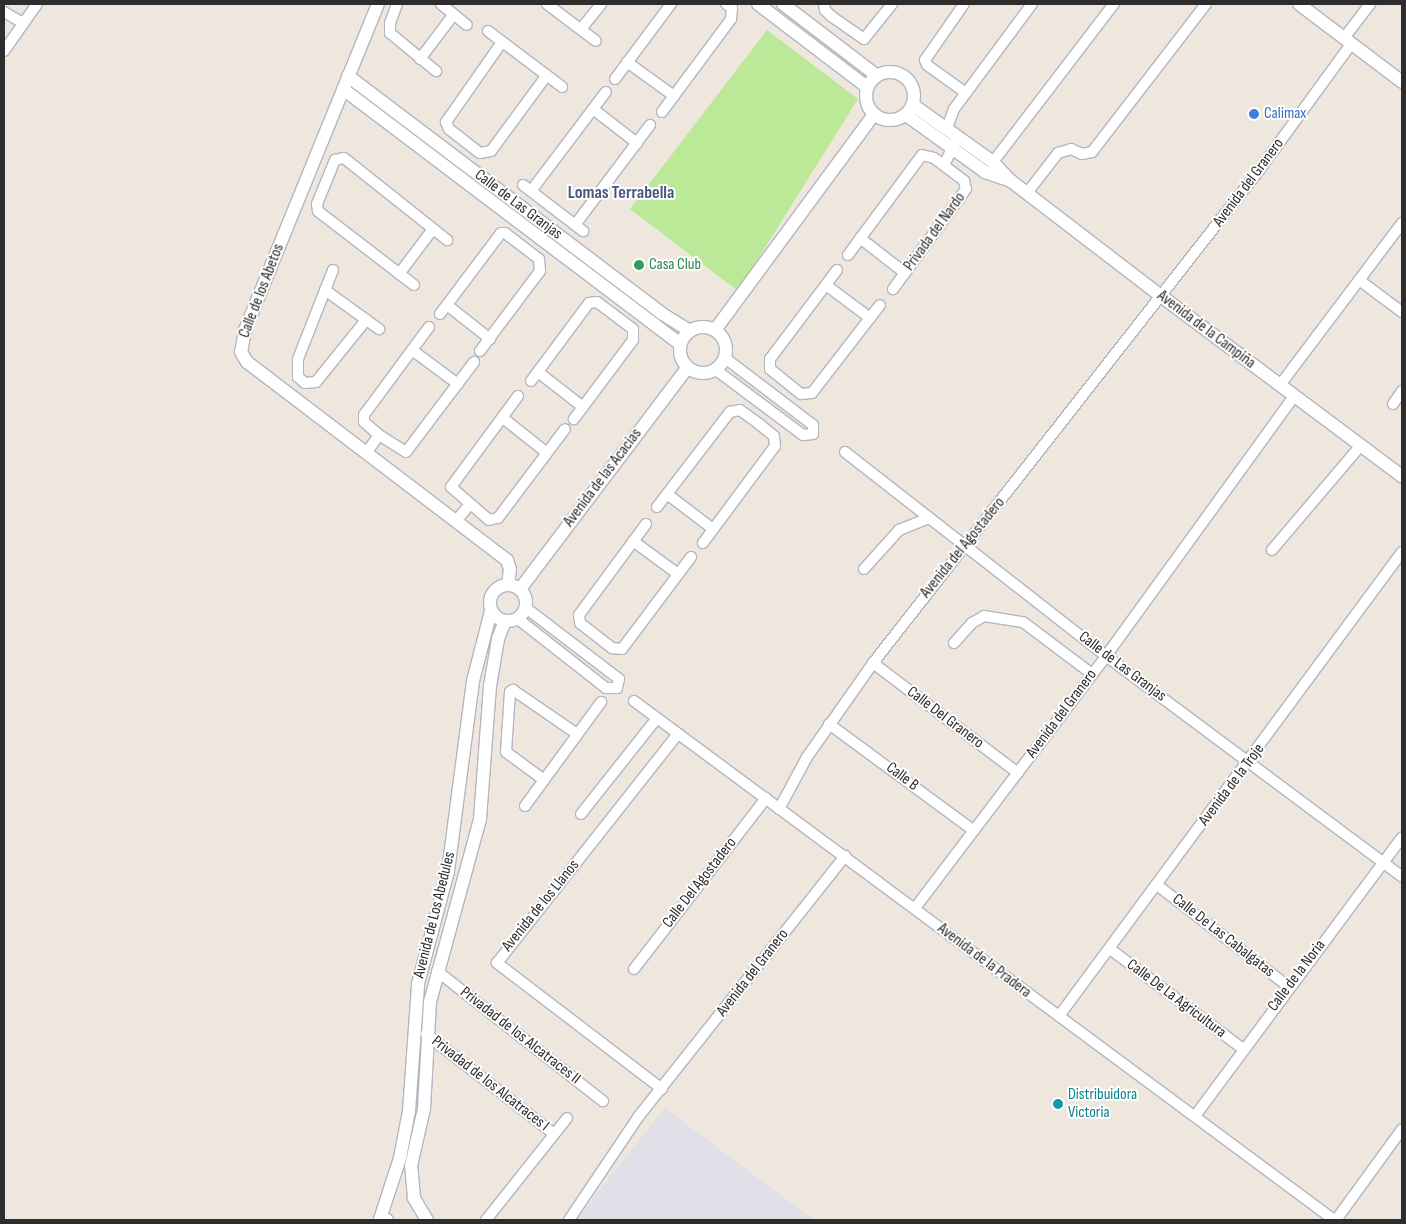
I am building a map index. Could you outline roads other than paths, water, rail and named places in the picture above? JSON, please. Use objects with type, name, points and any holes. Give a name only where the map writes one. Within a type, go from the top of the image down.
[{"type":"street","points":[[4,51],[37,4]]},
{"type":"street","name":"Calle de los Abetos","points":[[378,4],[240,347],[247,362],[509,562],[514,587]]},
{"type":"street","points":[[441,4],[467,25]]},
{"type":"street","points":[[547,4],[596,41]]},
{"type":"street","points":[[581,29],[601,4]]},
{"type":"street","points":[[615,79],[672,4]]},
{"type":"street","points":[[662,112],[731,19],[732,8],[726,4]]},
{"type":"street","points":[[758,4],[867,87]]},
{"type":"street","points":[[773,16],[782,4],[876,75]]},
{"type":"street","points":[[824,4],[824,10],[864,39],[892,4]]},
{"type":"street","points":[[964,4],[925,60],[927,65],[966,93]]},
{"type":"street","points":[[942,125],[1032,4]]},
{"type":"street","points":[[993,162],[1114,4]]},
{"type":"street","points":[[1027,193],[1058,153],[1071,149],[1082,154],[1092,152],[1206,4]]},
{"type":"street","points":[[1299,4],[1402,82]]},
{"type":"street","name":"Avenida del Granero","points":[[1161,296],[1260,169],[1348,41],[1370,4]]},
{"type":"street","points":[[393,5],[390,33],[436,70]]},
{"type":"street","points":[[4,12],[23,23]]},
{"type":"street","points":[[420,59],[454,14]]},
{"type":"street","points":[[830,40],[841,24]]},
{"type":"street","points":[[488,31],[562,87]]},
{"type":"street","points":[[502,42],[448,114],[446,122],[449,129],[480,153],[492,150],[546,75]]},
{"type":"street","points":[[627,62],[674,96]]},
{"type":"street","points":[[894,71],[905,76],[915,92],[909,110],[890,120],[874,114],[866,102],[867,87],[876,75],[894,71]]},
{"type":"street","name":"Calle de Las Granjas","points":[[348,76],[452,155],[626,302],[680,344]]},
{"type":"street","name":"Calle de Las Granjas","points":[[343,89],[539,228],[690,330]]},
{"type":"street","points":[[606,92],[527,188],[579,228],[650,125]]},
{"type":"street","points":[[593,109],[637,143]]},
{"type":"street","name":"Avenida de la Campiña","points":[[909,110],[942,125],[947,153]]},
{"type":"street","name":"Avenida de la Campiña","points":[[909,110],[947,153],[993,162],[1011,181],[1402,476]]},
{"type":"street","points":[[715,330],[874,114]]},
{"type":"street","points":[[452,155],[464,140]]},
{"type":"street","points":[[848,255],[922,155],[947,153]]},
{"type":"street","name":"Privada del Nardo","points":[[893,289],[966,189],[964,181],[947,153]]},
{"type":"street","name":"Avenida de la Campiña","points":[[975,157],[996,177],[1011,181]]},
{"type":"street","points":[[414,285],[318,211],[334,160],[344,158],[447,240]]},
{"type":"street","points":[[309,173],[326,181]]},
{"type":"street","points":[[524,247],[554,209]]},
{"type":"street","points":[[1280,385],[1402,222]]},
{"type":"street","points":[[399,274],[432,229]]},
{"type":"street","points":[[440,314],[496,236],[505,233],[539,259],[540,271],[480,351]]},
{"type":"street","name":"Privada del Nardo","points":[[860,238],[905,273]]},
{"type":"street","points":[[287,393],[298,377],[298,359],[333,270]]},
{"type":"street","points":[[837,270],[770,359],[770,369],[788,384],[801,394],[812,393],[880,305]]},
{"type":"street","points":[[1359,280],[1402,312]]},
{"type":"street","points":[[826,285],[870,318]]},
{"type":"street","points":[[325,290],[379,329]]},
{"type":"street","name":"Avenida del Agostadero","points":[[779,809],[830,724],[873,663],[1161,296]]},
{"type":"street","points":[[531,381],[589,303],[597,302],[633,329],[633,340],[574,418]]},
{"type":"street","points":[[615,316],[626,302]]},
{"type":"street","points":[[447,305],[490,339]]},
{"type":"street","points":[[298,377],[305,383],[316,382],[366,320]]},
{"type":"street","points":[[430,327],[364,415],[364,422],[380,435],[406,452],[474,362]]},
{"type":"street","points":[[702,327],[715,330],[725,342],[725,358],[716,370],[701,374],[687,368],[681,360],[680,344],[690,330],[702,327]]},
{"type":"street","points":[[412,350],[458,384]]},
{"type":"street","points":[[716,370],[803,435],[813,434],[813,425],[725,358]]},
{"type":"street","name":"Avenida de las Acacias","points":[[514,587],[687,368]]},
{"type":"street","points":[[538,372],[583,407]]},
{"type":"street","points":[[778,398],[788,384]]},
{"type":"street","points":[[1393,404],[1402,391]]},
{"type":"street","points":[[518,396],[452,485],[453,492],[489,520],[496,520],[565,429]]},
{"type":"street","name":"Avenida del Granero","points":[[915,908],[1106,656],[1294,396]]},
{"type":"street","points":[[759,424],[770,409]]},
{"type":"street","points":[[657,507],[730,412],[740,410],[759,424],[774,436],[775,446],[703,543]]},
{"type":"street","points":[[503,418],[547,453]]},
{"type":"street","points":[[367,452],[380,435]]},
{"type":"street","points":[[1272,550],[1361,445]]},
{"type":"street","name":"Calle de Las Granjas","points":[[845,452],[965,548],[1106,656],[1402,878]]},
{"type":"street","points":[[667,494],[713,529]]},
{"type":"street","points":[[456,520],[469,505]]},
{"type":"street","points":[[864,569],[899,530],[929,518]]},
{"type":"street","points":[[646,524],[579,615],[580,623],[615,651],[622,649],[691,557]]},
{"type":"street","points":[[633,541],[678,574]]},
{"type":"street","name":"Avenida de la Troje","points":[[1059,1016],[1249,762],[1402,552]]},
{"type":"street","points":[[514,587],[526,598],[522,613],[505,621],[491,611],[490,601],[494,591],[514,587]]},
{"type":"street","name":"Avenida de Los Abedules","points":[[382,1220],[400,1158],[413,1077],[416,992],[446,879],[458,810],[473,681],[491,611]]},
{"type":"street","points":[[522,613],[585,653],[619,678],[617,688],[606,688],[522,613]]},
{"type":"street","points":[[954,643],[972,622],[984,616],[1023,622],[1092,674]]},
{"type":"street","name":"Avenida de Los Abedules","points":[[427,1220],[414,1198],[411,1183],[426,1077],[426,1034],[437,971],[478,829],[497,647],[505,621]]},
{"type":"street","points":[[585,653],[596,637]]},
{"type":"street","name":"Calle Del Granero","points":[[873,663],[1018,773]]},
{"type":"street","points":[[544,780],[507,755],[506,722],[508,695],[513,690],[577,734]]},
{"type":"street","name":"Avenida de la Pradera","points":[[634,701],[1335,1220]]},
{"type":"street","points":[[525,806],[600,702]]},
{"type":"street","points":[[581,814],[657,718]]},
{"type":"street","points":[[488,720],[506,722]]},
{"type":"street","name":"Calle B","points":[[830,724],[974,831]]},
{"type":"street","name":"Avenida de los Llanos","points":[[662,1089],[498,963],[678,734]]},
{"type":"street","name":"Calle Del Agostadero","points":[[634,968],[766,798]]},
{"type":"street","points":[[458,810],[471,810],[481,813]]},
{"type":"street","points":[[456,824],[467,829],[478,829]]},
{"type":"street","name":"Calle de la Noria","points":[[1195,1116],[1402,837]]},
{"type":"street","name":"Avenida del Granero","points":[[569,1220],[586,1200],[617,1145],[845,856]]},
{"type":"street","name":"Calle De Las Cabalgatas","points":[[1157,885],[1289,987]]},
{"type":"street","name":"Calle De La Agricultura","points":[[1110,949],[1243,1049]]},
{"type":"street","name":"Privadad de los Alcatraces II","points":[[437,971],[603,1101]]},
{"type":"street","name":"Privadad de los Alcatraces I","points":[[426,1034],[554,1134]]},
{"type":"street","points":[[413,1077],[426,1077]]},
{"type":"street","points":[[486,1220],[568,1118]]},
{"type":"street","points":[[1335,1220],[1402,1129]]},
{"type":"place","name":"Calimax","points":[[1254,114]]},
{"type":"place","name":"Casa Club","points":[[639,265]]},
{"type":"place","name":"Distribuidora Victoria","points":[[1058,1104]]},
{"type":"district","name":"Lomas Terrabella","points":[[621,193]]}]
